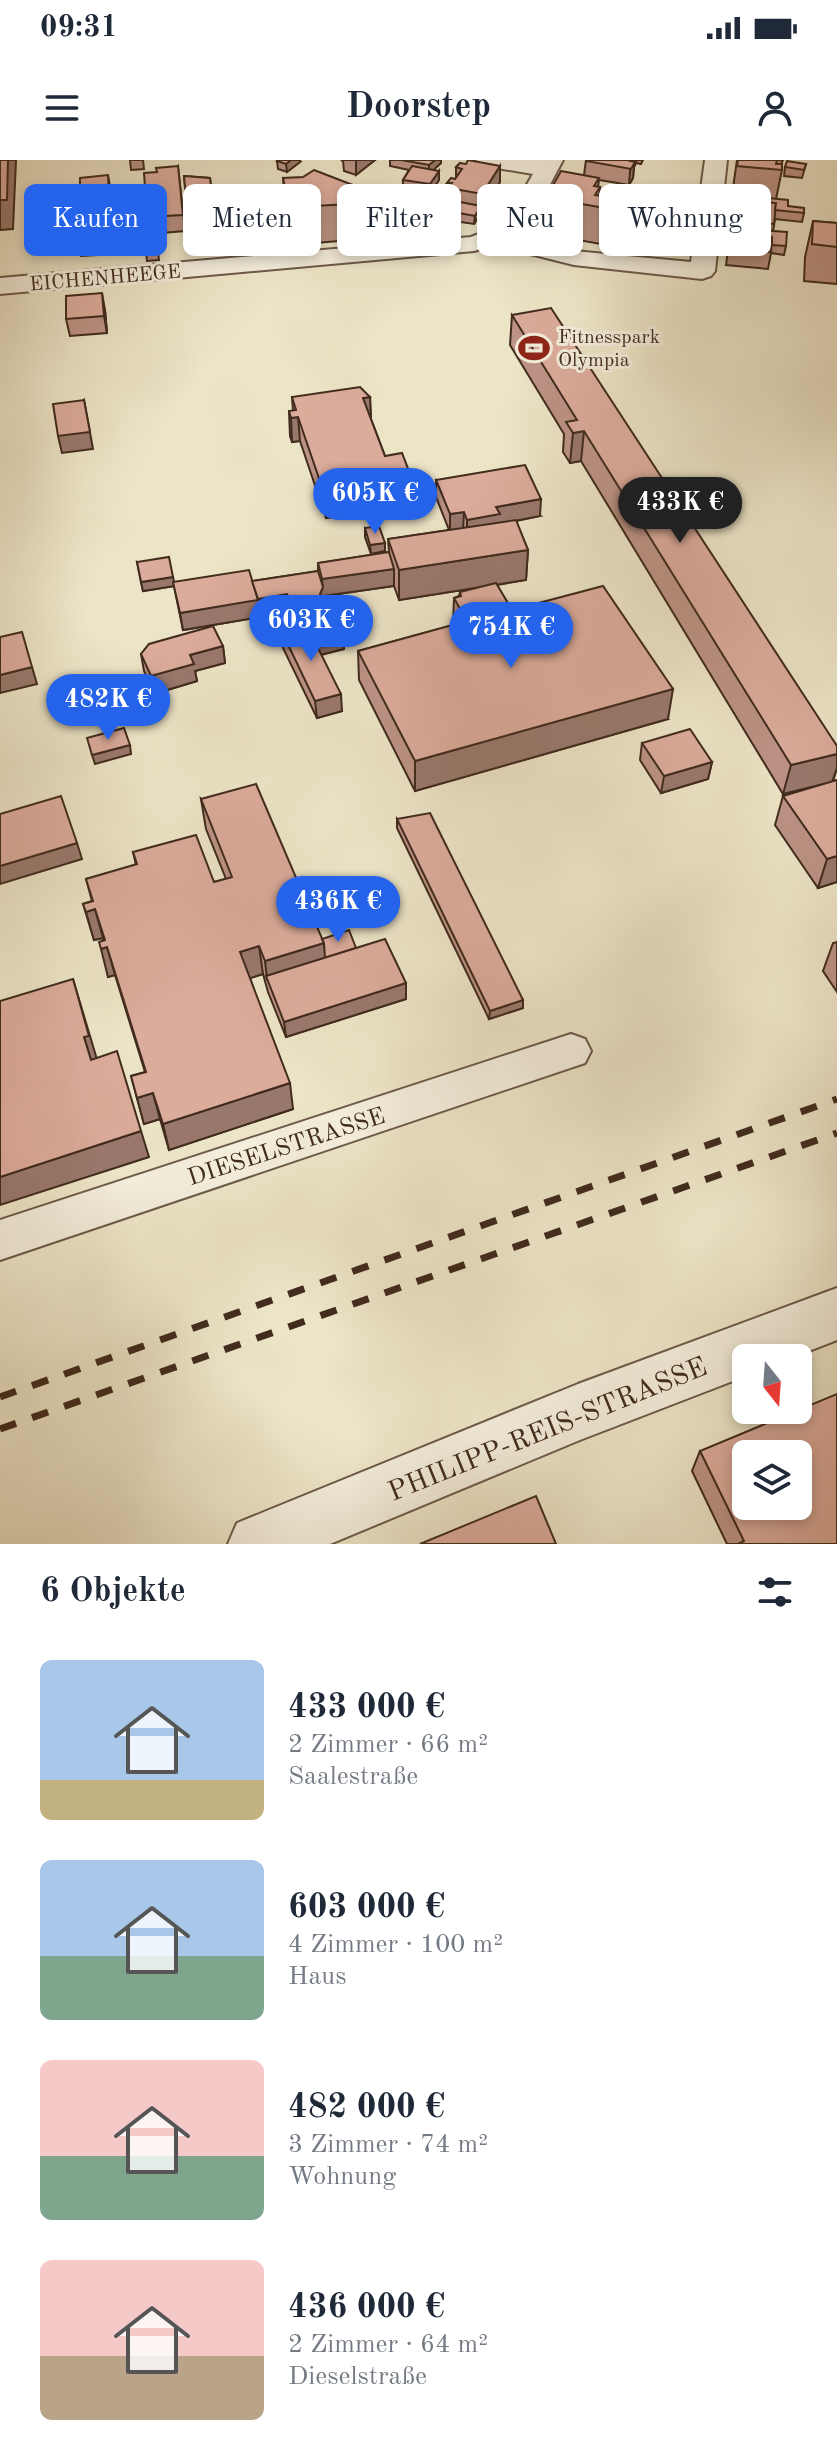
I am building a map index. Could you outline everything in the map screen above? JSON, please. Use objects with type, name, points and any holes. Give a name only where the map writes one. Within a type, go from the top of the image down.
[{"type":"street","points":[[487,160],[549,165],[538,184]]},
{"type":"street","points":[[566,256],[702,271],[716,160]]},
{"type":"street","name":"EICHENHEEGE","points":[[0,286],[447,248],[477,242]]},
{"type":"street","name":"DIESELSTRASSE","points":[[0,1240],[571,1051]]},
{"type":"street","name":"PHILIPP-REIS-STRASSE","points":[[258,1544],[578,1412],[837,1314]]},
{"type":"building","points":[[0,160],[8,160],[7,200],[0,200]]},
{"type":"building","points":[[401,160],[435,160],[429,165]]},
{"type":"building","points":[[468,160],[500,166],[488,184],[477,184],[477,193],[461,190],[461,184],[447,183],[451,178],[455,179],[462,169],[456,167],[460,163],[466,164]]},
{"type":"building","points":[[586,160],[631,160],[635,162],[631,169]]},
{"type":"building","points":[[738,160],[777,160],[776,164],[782,164],[782,170],[737,166]]},
{"type":"building","points":[[787,161],[806,164],[804,170],[785,167]]},
{"type":"building","points":[[178,166],[183,215],[167,216],[167,184],[145,184],[144,173],[157,172],[156,168]]},
{"type":"building","points":[[412,166],[439,171],[430,184],[403,180]]},
{"type":"building","points":[[314,170],[350,184],[337,184],[337,205],[321,206],[321,184],[284,184],[283,178],[303,177]]},
{"type":"building","points":[[561,171],[599,178],[594,186],[599,187],[595,195],[599,196],[599,207],[583,204],[583,184],[554,184]]},
{"type":"building","points":[[108,175],[108,184],[80,184],[80,178]]},
{"type":"building","points":[[184,176],[210,178],[211,184],[185,184]]},
{"type":"building","points":[[771,198],[788,200],[788,206],[804,208],[804,213],[775,210],[776,203],[771,202]]},
{"type":"building","points":[[461,202],[477,205],[475,216],[461,213]]},
{"type":"building","points":[[771,202],[776,203],[774,224],[771,224]]},
{"type":"building","points":[[813,221],[837,223],[837,247],[812,244]]},
{"type":"building","points":[[771,231],[787,232],[786,246],[772,245]]},
{"type":"building","points":[[102,293],[104,316],[66,319],[66,296]]},
{"type":"building","points":[[551,308],[837,746],[837,754],[791,765],[584,431],[573,433],[566,422],[577,420],[512,315]]},
{"type":"building","points":[[360,387],[370,397],[363,398],[385,456],[402,453],[412,479],[324,493],[298,417],[291,418],[289,411],[296,410],[292,397]]},
{"type":"building","points":[[84,400],[90,432],[58,436],[53,404]]},
{"type":"building","points":[[525,465],[541,499],[496,507],[500,514],[467,520],[464,512],[450,514],[436,480]]},
{"type":"building","points":[[516,520],[528,550],[399,570],[388,539]]},
{"type":"building","points":[[379,526],[385,543],[370,545],[365,528]]},
{"type":"building","points":[[389,552],[394,569],[322,579],[318,563]]},
{"type":"building","points":[[169,557],[173,577],[141,582],[137,562]]},
{"type":"building","points":[[249,570],[258,600],[180,613],[173,582]]},
{"type":"building","points":[[318,571],[323,587],[320,594],[343,640],[317,647],[287,594],[258,599],[252,581]]},
{"type":"building","points":[[496,583],[512,610],[603,586],[673,689],[415,761],[358,651],[475,619],[468,607],[460,609],[454,598],[461,596],[460,592]]},
{"type":"building","points":[[306,624],[341,694],[315,701],[281,630]]},
{"type":"building","points":[[213,626],[223,646],[190,655],[194,664],[151,676],[141,654],[149,644]]},
{"type":"building","points":[[22,632],[32,667],[0,675],[0,637]]},
{"type":"building","points":[[124,728],[130,745],[92,755],[87,738]]},
{"type":"building","points":[[690,729],[712,762],[664,776],[642,743]]},
{"type":"building","points":[[837,780],[837,856],[827,859],[783,796]]},
{"type":"building","points":[[256,784],[324,943],[265,961],[259,946],[240,952],[290,1083],[163,1124],[153,1093],[137,1098],[131,1076],[146,1072],[107,947],[101,949],[99,942],[105,940],[95,909],[86,912],[83,904],[93,901],[86,879],[137,864],[133,852],[196,835],[214,882],[232,877],[201,799]]},
{"type":"building","points":[[61,796],[77,843],[0,866],[0,814]]},
{"type":"building","points":[[430,813],[523,1000],[490,1011],[397,819]]},
{"type":"building","points":[[349,930],[356,948],[325,958],[322,939]]},
{"type":"building","points":[[385,939],[406,983],[284,1022],[266,976]]},
{"type":"building","points":[[73,979],[89,1036],[84,1037],[91,1060],[117,1051],[141,1131],[0,1177],[0,1001]]},
{"type":"building","points":[[837,1394],[837,1544],[738,1544],[744,1541],[734,1520],[812,1520],[812,1440],[732,1440],[732,1516],[700,1451],[765,1424],[812,1424],[812,1404]]},
{"type":"building","points":[[536,1496],[556,1544],[420,1544]]},
{"type":"railway","points":[[0,1397],[837,1099]]},
{"type":"railway","points":[[0,1429],[837,1133]]},
{"type":"place","name":"Fitnesspark Olympia","points":[[534,348]]}]
